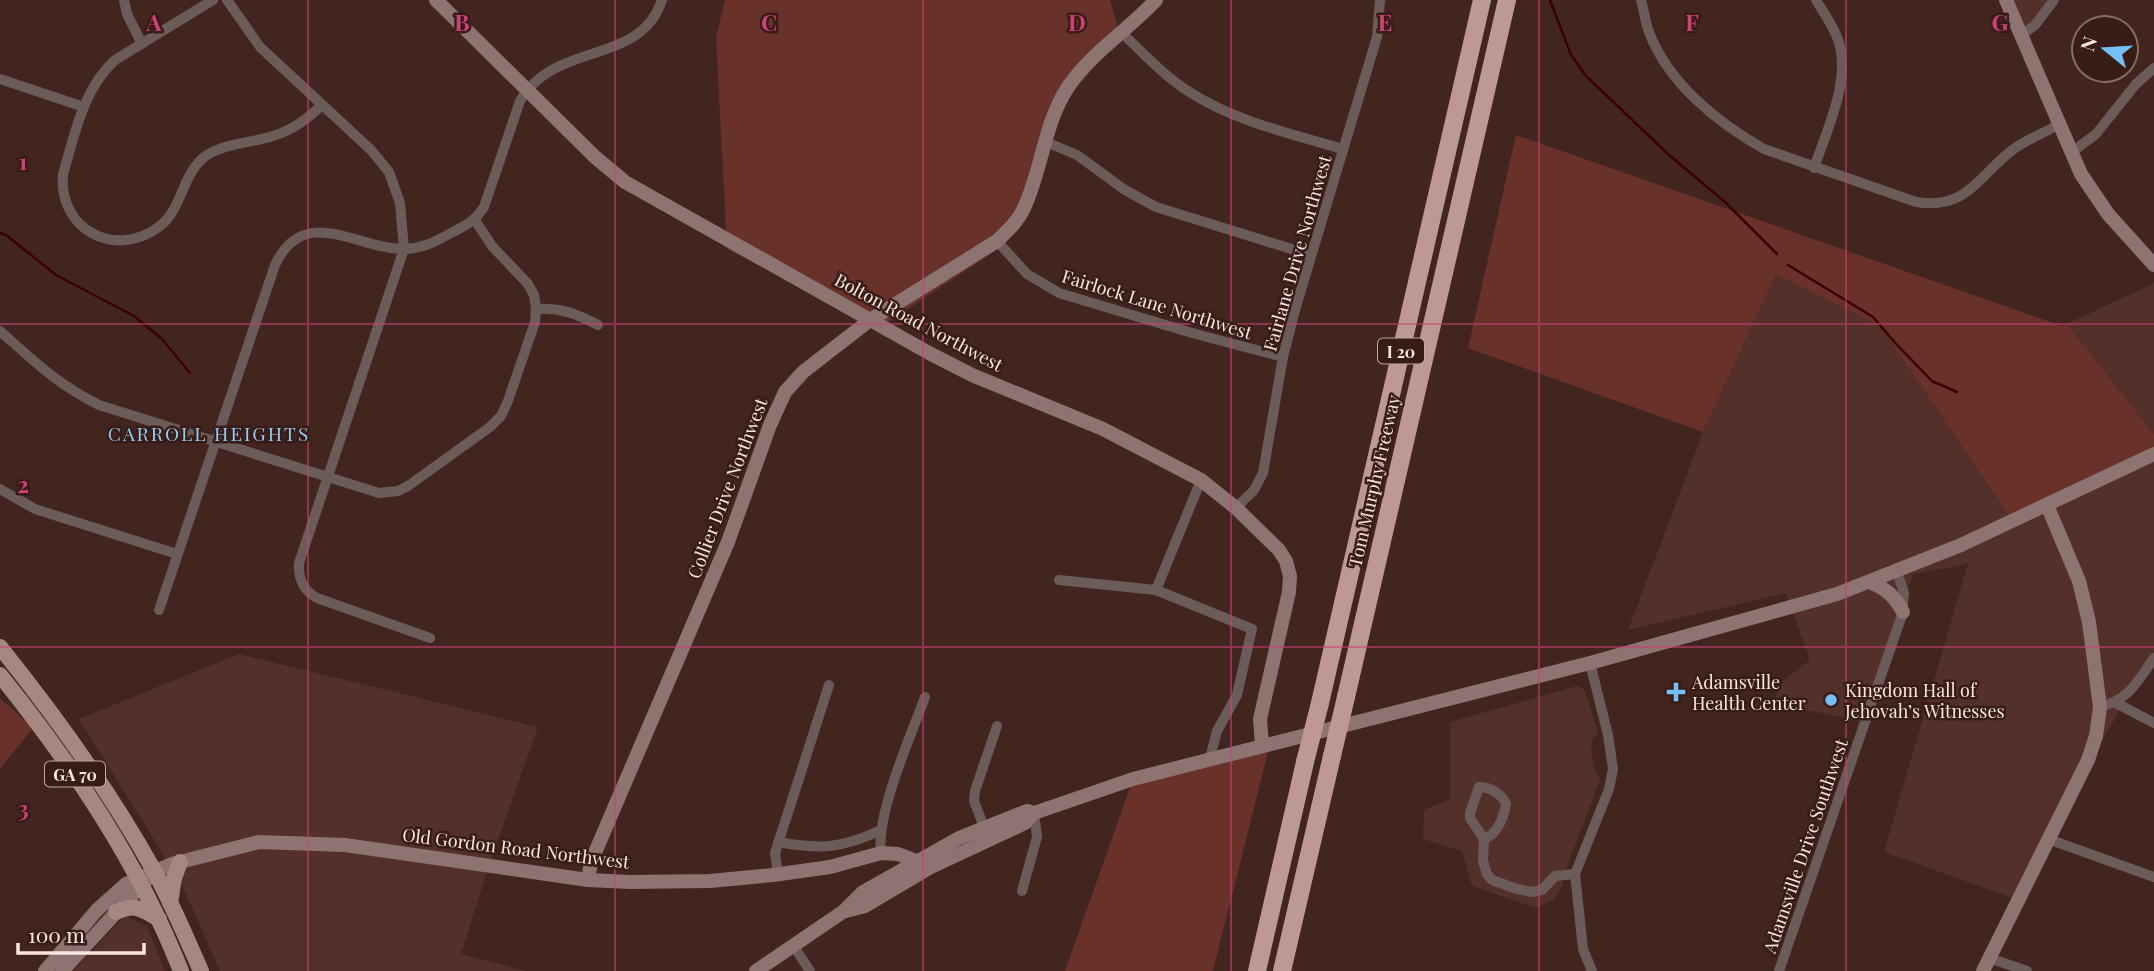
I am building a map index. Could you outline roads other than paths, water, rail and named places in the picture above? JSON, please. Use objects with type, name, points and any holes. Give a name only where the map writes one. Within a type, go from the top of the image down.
[{"type":"highway","name":"Tom Murphy Freeway","points":[[1257,971],[1482,0]]},
{"type":"highway","name":"Tom Murphy Freeway","points":[[1282,971],[1507,0]]},
{"type":"main road","name":"Bolton Road Northwest","points":[[436,0],[595,158],[625,182],[972,375],[1102,429],[1201,480],[1236,509],[1279,550],[1286,561],[1290,576],[1289,592],[1260,719],[1262,745]]},
{"type":"main road","name":"Collier Drive Northwest","points":[[588,880],[591,862],[728,542],[785,392],[803,372],[870,320],[997,241],[1013,226],[1024,208],[1058,107],[1069,87],[1090,62],[1156,0]]},
{"type":"main road","points":[[2006,0],[2023,34],[2081,174],[2105,211],[2154,265]]},
{"type":"main road","points":[[844,911],[864,906],[929,868],[1025,824],[1034,813],[1133,779],[1210,758],[1770,615],[1898,572],[2154,454]]},
{"type":"main road","points":[[1986,965],[2088,760],[2096,736],[2100,707],[2089,622],[2079,581],[2047,505]]},
{"type":"main road","points":[[1870,582],[1884,588],[1897,599],[1903,612]]},
{"type":"main road","name":"GA 70","points":[[0,647],[77,747],[109,795],[154,871],[201,971]]},
{"type":"main road","name":"GA 70","points":[[0,675],[65,760],[97,808],[141,882],[181,971]]},
{"type":"main road","points":[[756,971],[844,911],[863,892],[916,861],[984,827],[1027,811],[1034,813]]},
{"type":"main road","name":"Old Gordon Road Northwest","points":[[141,882],[154,871],[180,862],[240,845],[278,841],[345,845],[588,880],[668,883],[778,875],[830,867],[881,853],[898,854],[916,861]]},
{"type":"main road","points":[[170,903],[180,862]]},
{"type":"main road","points":[[62,971],[141,882]]},
{"type":"main road","points":[[45,971],[111,896],[126,884],[141,882]]},
{"type":"main road","points":[[116,912],[129,906],[138,907],[159,919]]},
{"type":"street","points":[[124,0],[127,14],[142,44]]},
{"type":"street","points":[[213,0],[115,61],[103,71],[92,87],[63,174],[63,199],[70,215],[83,229],[104,239],[122,241],[145,236],[163,224],[173,210],[191,171],[207,155],[224,147],[287,132],[306,120],[322,105]]},
{"type":"street","points":[[227,0],[260,47],[371,150],[388,173],[400,203],[404,249],[299,563],[302,584],[317,598],[430,638]]},
{"type":"street","points":[[159,610],[275,265],[286,246],[303,235],[323,231],[377,246],[404,249],[426,247],[475,220],[484,207],[520,101],[527,90],[563,63],[633,39],[649,25],[662,0]]},
{"type":"street","name":"Fairlane Drive Northwest","points":[[1236,509],[1254,490],[1263,473],[1283,357],[1377,37],[1380,0]]},
{"type":"street","points":[[1641,0],[1648,31],[1659,55],[1674,76],[1744,138],[1764,149],[1814,168],[1916,202],[1942,204],[1957,199],[1969,192],[1996,163],[2015,148],[2060,124]]},
{"type":"street","points":[[1814,168],[1842,82],[1843,60],[1838,39],[1816,0]]},
{"type":"street","points":[[2023,34],[2035,26],[2054,0]]},
{"type":"street","points":[[1122,33],[1168,77],[1210,104],[1248,121],[1343,149]]},
{"type":"street","points":[[2072,152],[2096,134],[2136,84],[2153,71]]},
{"type":"street","points":[[0,79],[84,107]]},
{"type":"street","points":[[1046,142],[1077,155],[1125,190],[1156,207],[1311,255]]},
{"type":"street","points":[[0,331],[70,391],[99,405],[379,493],[398,491],[490,427],[500,416],[508,401],[535,322],[534,295],[528,284],[492,246],[475,220]]},
{"type":"street","name":"Fairlock Lane Northwest","points":[[997,241],[1027,274],[1059,293],[1283,357]]},
{"type":"street","points":[[536,309],[564,310],[598,325]]},
{"type":"street","points":[[1156,590],[1201,480]]},
{"type":"street","points":[[0,489],[35,509],[177,554]]},
{"type":"street","name":"Adamsville Drive Southwest","points":[[1779,971],[1903,612],[1904,593],[1898,572]]},
{"type":"street","points":[[1059,580],[1156,590],[1252,629],[1237,695],[1217,731],[1210,758]]},
{"type":"street","points":[[2100,707],[2116,703],[2127,696],[2154,658]]},
{"type":"street","points":[[1590,663],[1608,734],[1613,769],[1609,789],[1575,874],[1583,949],[1592,971]]},
{"type":"street","points":[[778,875],[775,853],[829,685]]},
{"type":"street","points":[[881,853],[881,830],[895,779],[925,697]]},
{"type":"street","points":[[2116,703],[2154,723]]},
{"type":"street","points":[[984,827],[974,801],[975,791],[997,726]]},
{"type":"street","points":[[1484,839],[1494,833],[1506,804],[1504,799],[1485,787],[1479,787],[1470,818],[1484,839],[1483,860],[1492,880],[1517,890],[1533,892],[1542,890],[1555,876],[1575,874]]},
{"type":"street","points":[[1022,891],[1037,836],[1034,813]]},
{"type":"street","points":[[778,842],[823,847],[853,843],[881,830]]},
{"type":"street","points":[[2048,839],[2154,877]]},
{"type":"street","points":[[793,945],[810,971]]},
{"type":"street","points":[[1986,965],[2027,971]]},
{"type":"waterway","points":[[1550,0],[1571,55],[1586,76],[1668,154],[1725,202],[1777,254]]},
{"type":"waterway","points":[[0,233],[56,275],[134,316],[162,339],[190,373]]},
{"type":"waterway","points":[[1788,265],[1873,317],[1932,381],[1957,392]]},
{"type":"place","name":"Adamsville Health Center","points":[[1676,692]]},
{"type":"place","name":"Kingdom Hall of Jehovah’s Witnesses","points":[[1831,700]]},
{"type":"district","name":"CARROLL HEIGHTS","points":[[209,433]]}]
